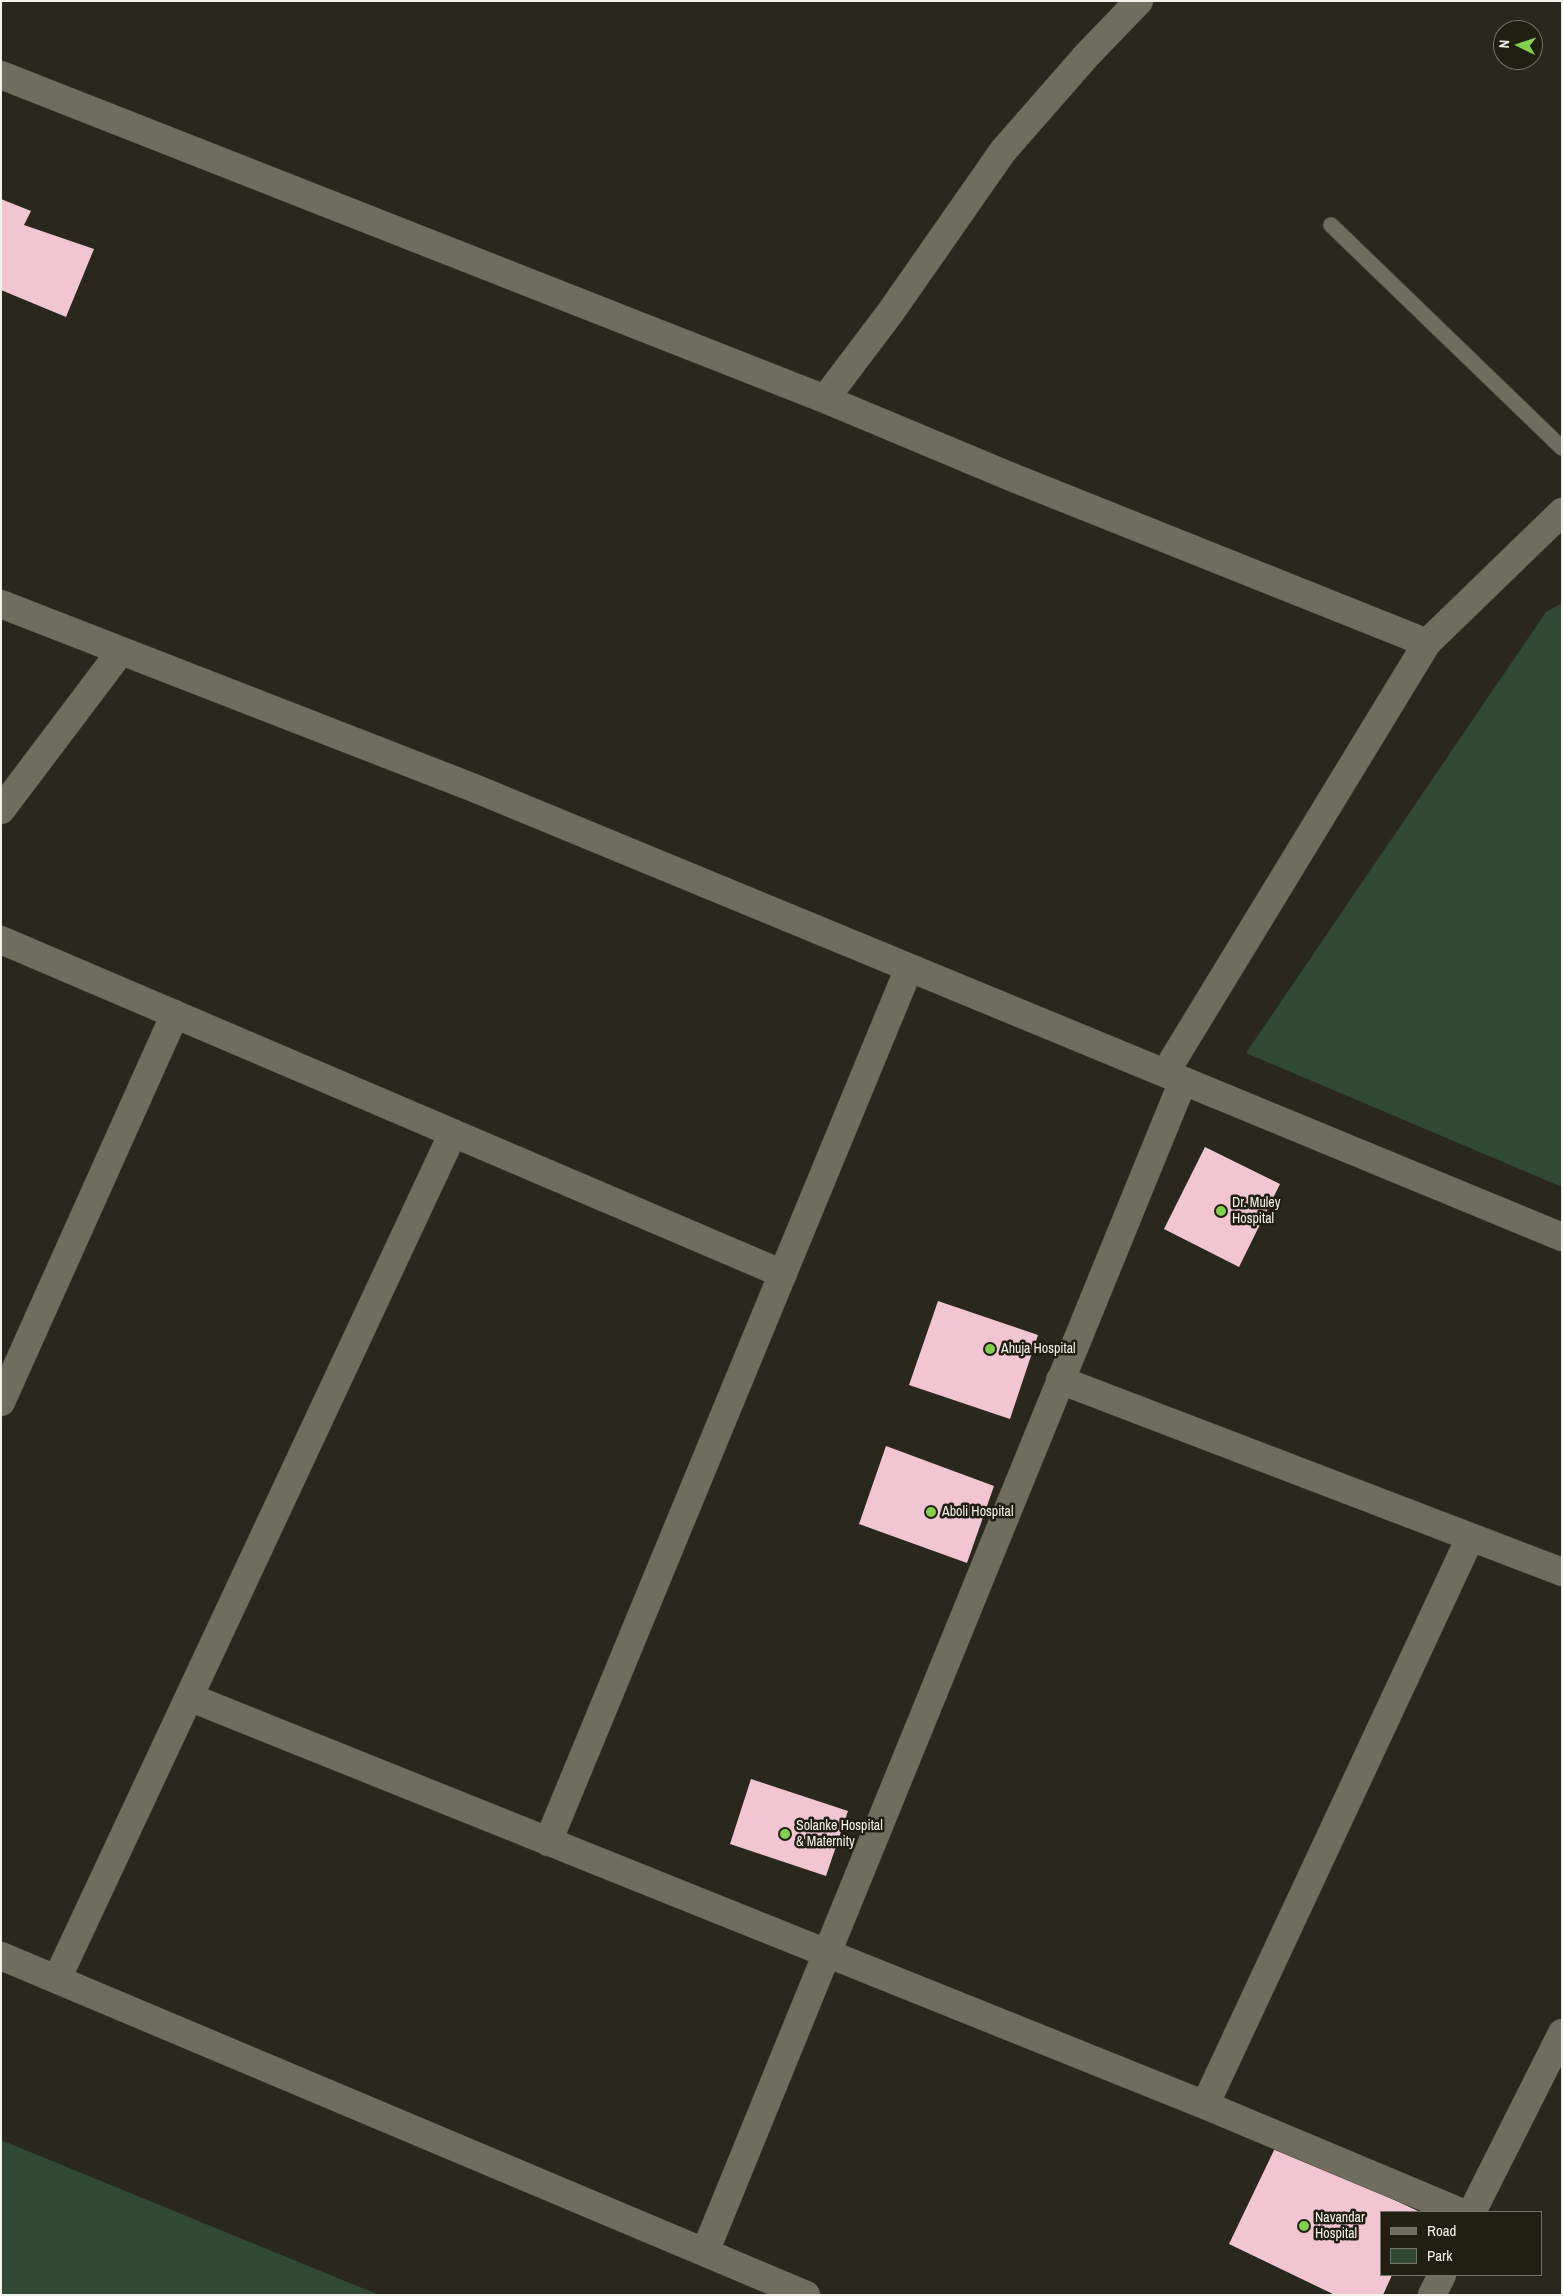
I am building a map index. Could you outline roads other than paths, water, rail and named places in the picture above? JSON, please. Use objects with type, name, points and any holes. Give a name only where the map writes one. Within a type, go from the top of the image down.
[{"type":"street","points":[[825,399],[890,314],[1003,151],[1069,75],[1139,1]]},
{"type":"street","points":[[1,75],[825,399],[1009,476],[1426,643]]},
{"type":"street","points":[[705,2252],[1060,1380],[1174,1077],[1426,643],[1562,512]]},
{"type":"street","points":[[1,604],[474,788],[1562,1237]]},
{"type":"street","points":[[1,810],[121,651]]},
{"type":"street","points":[[1,940],[783,1274]]},
{"type":"street","points":[[548,1842],[910,968]]},
{"type":"street","points":[[1,1402],[175,1014]]},
{"type":"street","points":[[57,1978],[453,1133]]},
{"type":"street","points":[[1060,1380],[1562,1572]]},
{"type":"street","points":[[1205,2105],[1470,1538]]},
{"type":"street","points":[[188,1697],[1205,2105],[1458,2211]]},
{"type":"street","points":[[1,1956],[806,2295]]},
{"type":"street","points":[[1473,2211],[1562,2034]]},
{"type":"street","points":[[1432,2295],[1442,2276]]},
{"type":"lane","points":[[1331,225],[1562,448]]},
{"type":"place","name":"Dr. Muley Hospital","points":[[1221,1211]]},
{"type":"place","name":"Ahuja Hospital","points":[[990,1349]]},
{"type":"place","name":"Aboli Hospital","points":[[931,1512]]},
{"type":"place","name":"Solanke Hospital & Maternity","points":[[785,1834]]},
{"type":"place","name":"Navandar Hospital","points":[[1304,2226]]}]
